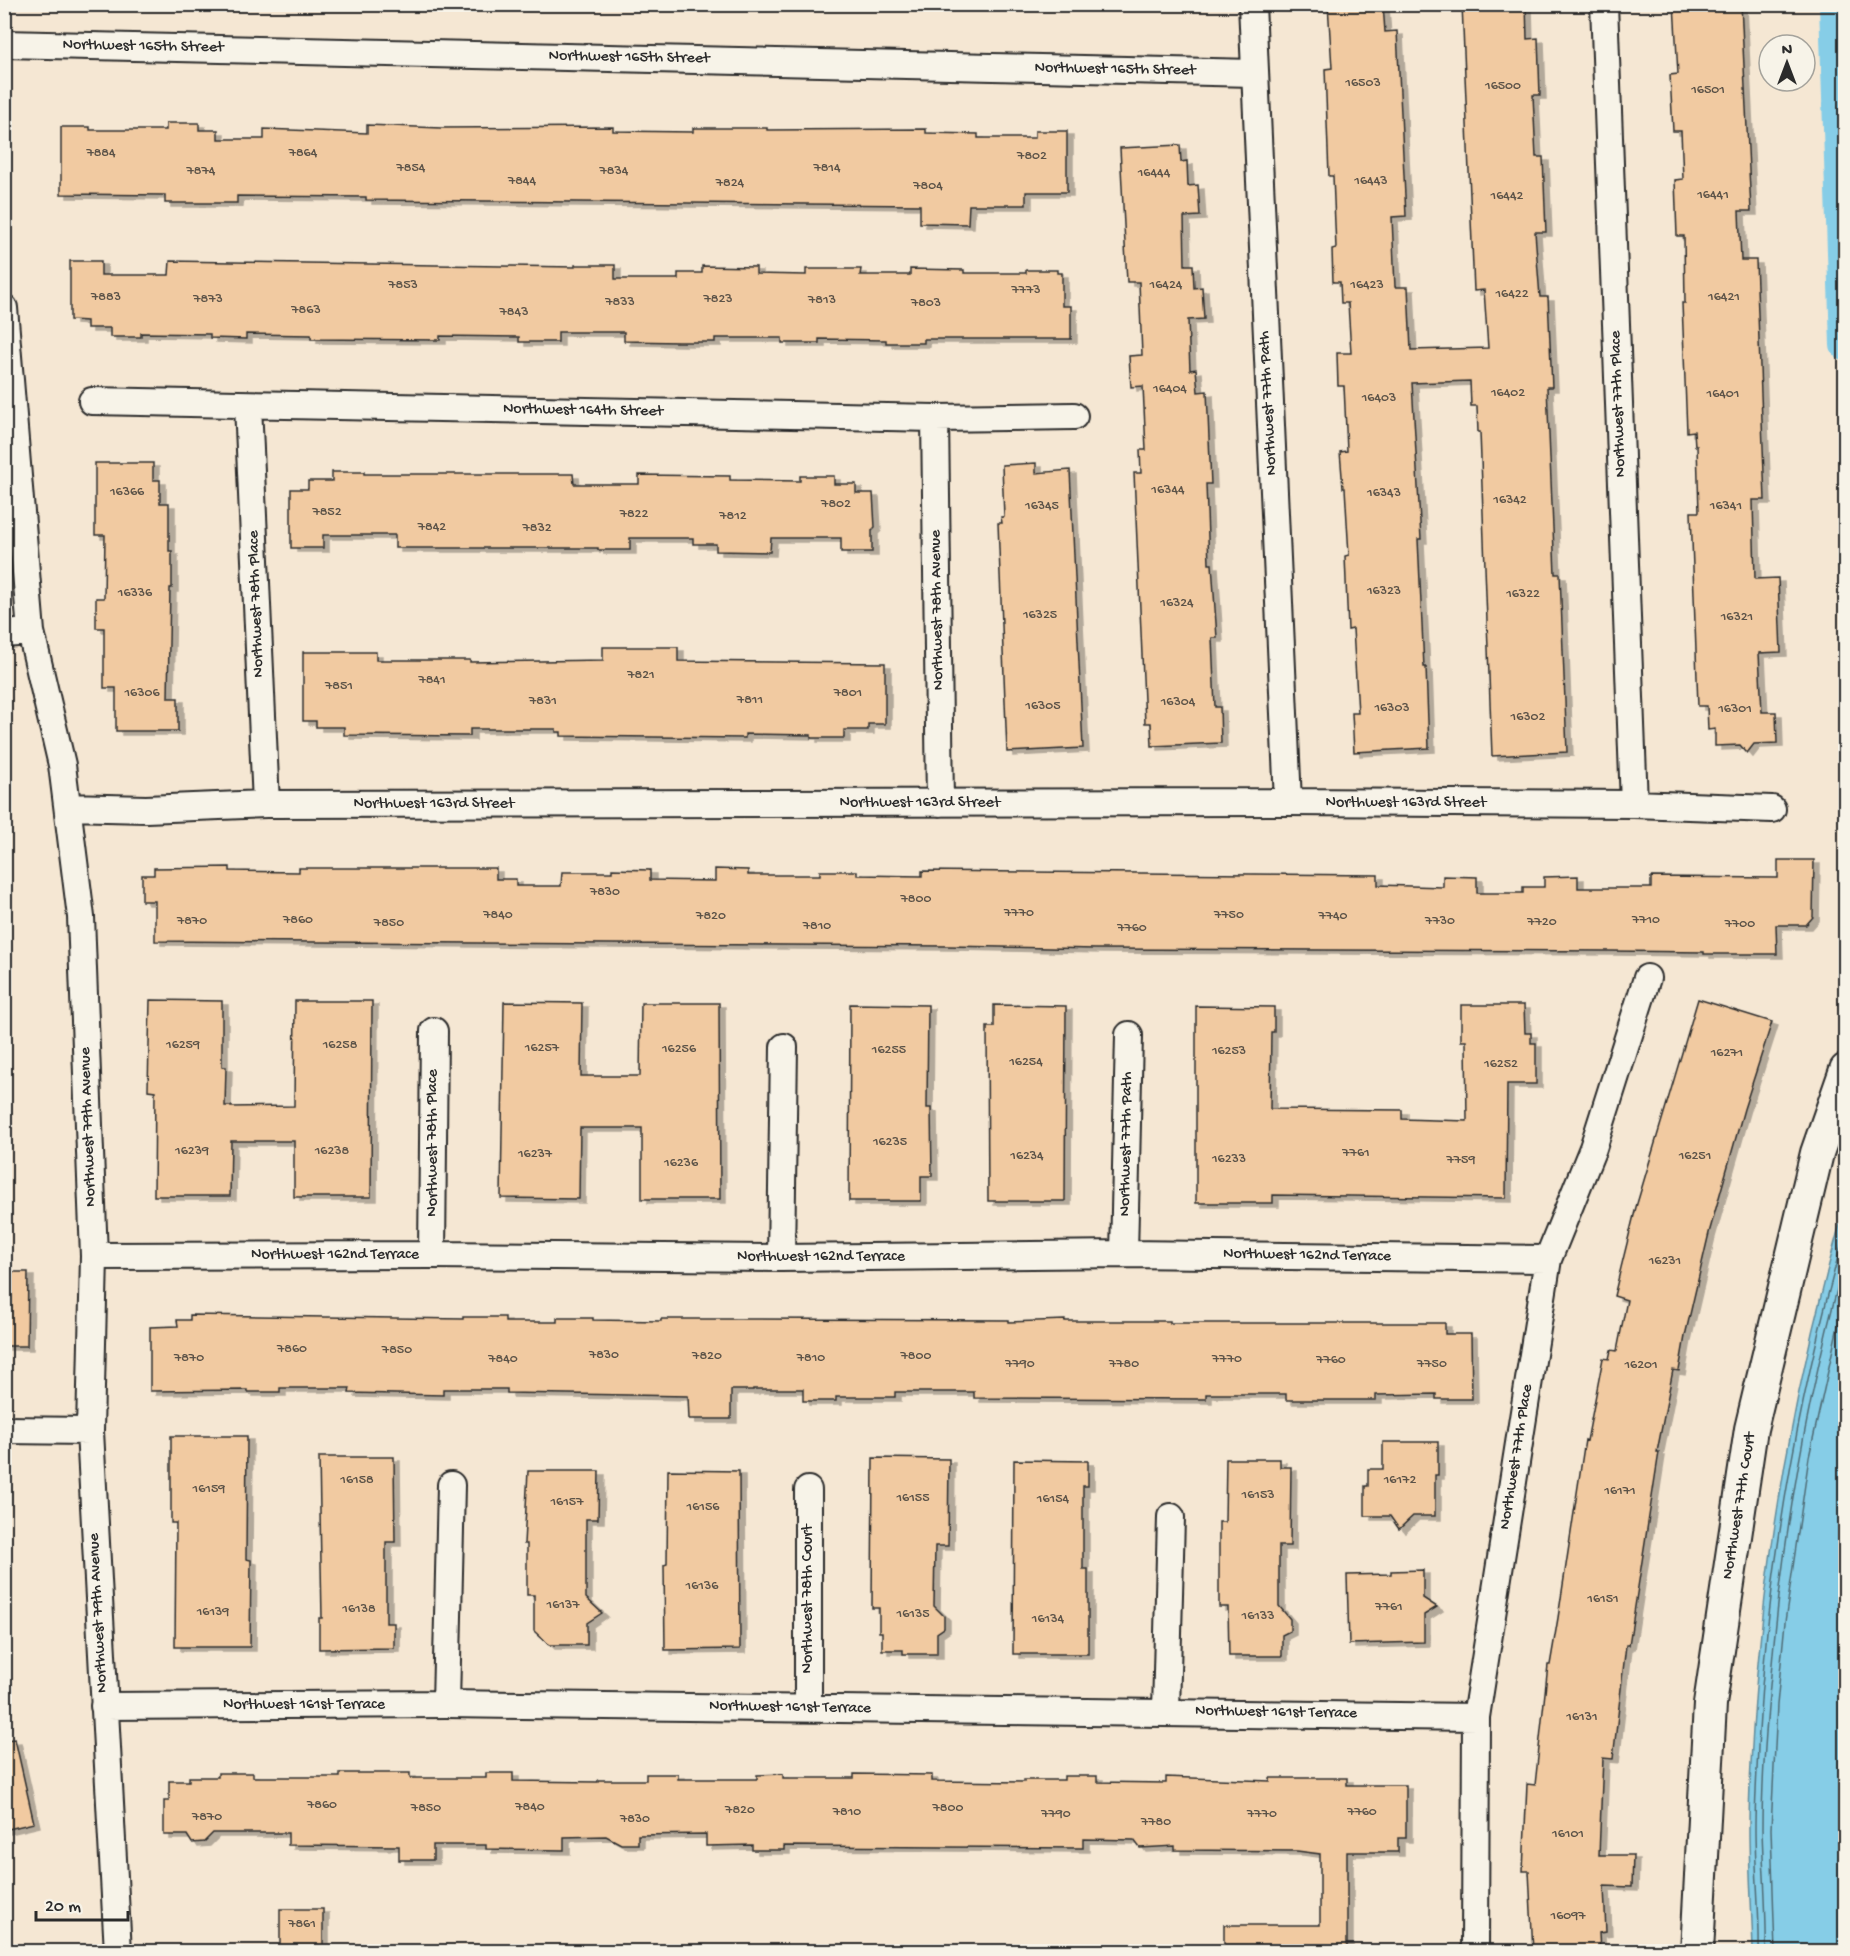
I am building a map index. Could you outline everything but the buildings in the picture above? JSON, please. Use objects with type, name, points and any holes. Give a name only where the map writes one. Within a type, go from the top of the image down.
[{"type":"street","name":"Northwest 77th Path","points":[[1252,4],[1288,802]]},
{"type":"street","name":"Northwest 77th Place","points":[[1604,4],[1634,804]]},
{"type":"street","name":"Northwest 165th Street","points":[[4,44],[1254,73]]},
{"type":"street","name":"Northwest 79th Avenue","points":[[4,308],[31,632],[62,765],[81,917],[94,1256],[90,1431],[118,1952]]},
{"type":"street","name":"Northwest 164th Street","points":[[92,401],[935,418],[1074,416]]},
{"type":"street","name":"Northwest 78th Place","points":[[248,405],[266,804]]},
{"type":"street","name":"Northwest 78th Avenue","points":[[935,418],[940,803]]},
{"type":"street","points":[[4,634],[31,632]]},
{"type":"street","name":"Northwest 163rd Street","points":[[68,807],[146,809],[266,804],[1288,802],[1634,804],[1772,809]]},
{"type":"street","name":"Northwest 77th Place","points":[[1474,1952],[1476,1716],[1548,1258],[1593,1148],[1647,978]]},
{"type":"street","name":"Northwest 78th Place","points":[[432,1255],[434,1031]]},
{"type":"street","name":"Northwest 77th Path","points":[[1125,1254],[1129,1035]]},
{"type":"street","points":[[781,1258],[784,1047]]},
{"type":"street","name":"Northwest 77th Court","points":[[1697,1952],[1710,1704],[1751,1429],[1817,1153],[1845,1070]]},
{"type":"street","name":"Northwest 162nd Terrace","points":[[94,1256],[432,1255],[781,1258],[1125,1254],[1548,1258]]},
{"type":"street","points":[[4,1430],[90,1431]]},
{"type":"street","points":[[446,1704],[451,1485]]},
{"type":"street","name":"Northwest 78th Court","points":[[808,1490],[808,1708]]},
{"type":"street","points":[[1166,1712],[1171,1517]]},
{"type":"street","name":"Northwest 161st Terrace","points":[[104,1706],[446,1704],[1476,1716]]},
{"type":"water","points":[[1845,1206],[1844,1951],[1753,1951],[1749,1844],[1750,1790],[1756,1693],[1770,1556],[1802,1380]]},
{"type":"waterway","points":[[1835,4],[1846,345]]}]
